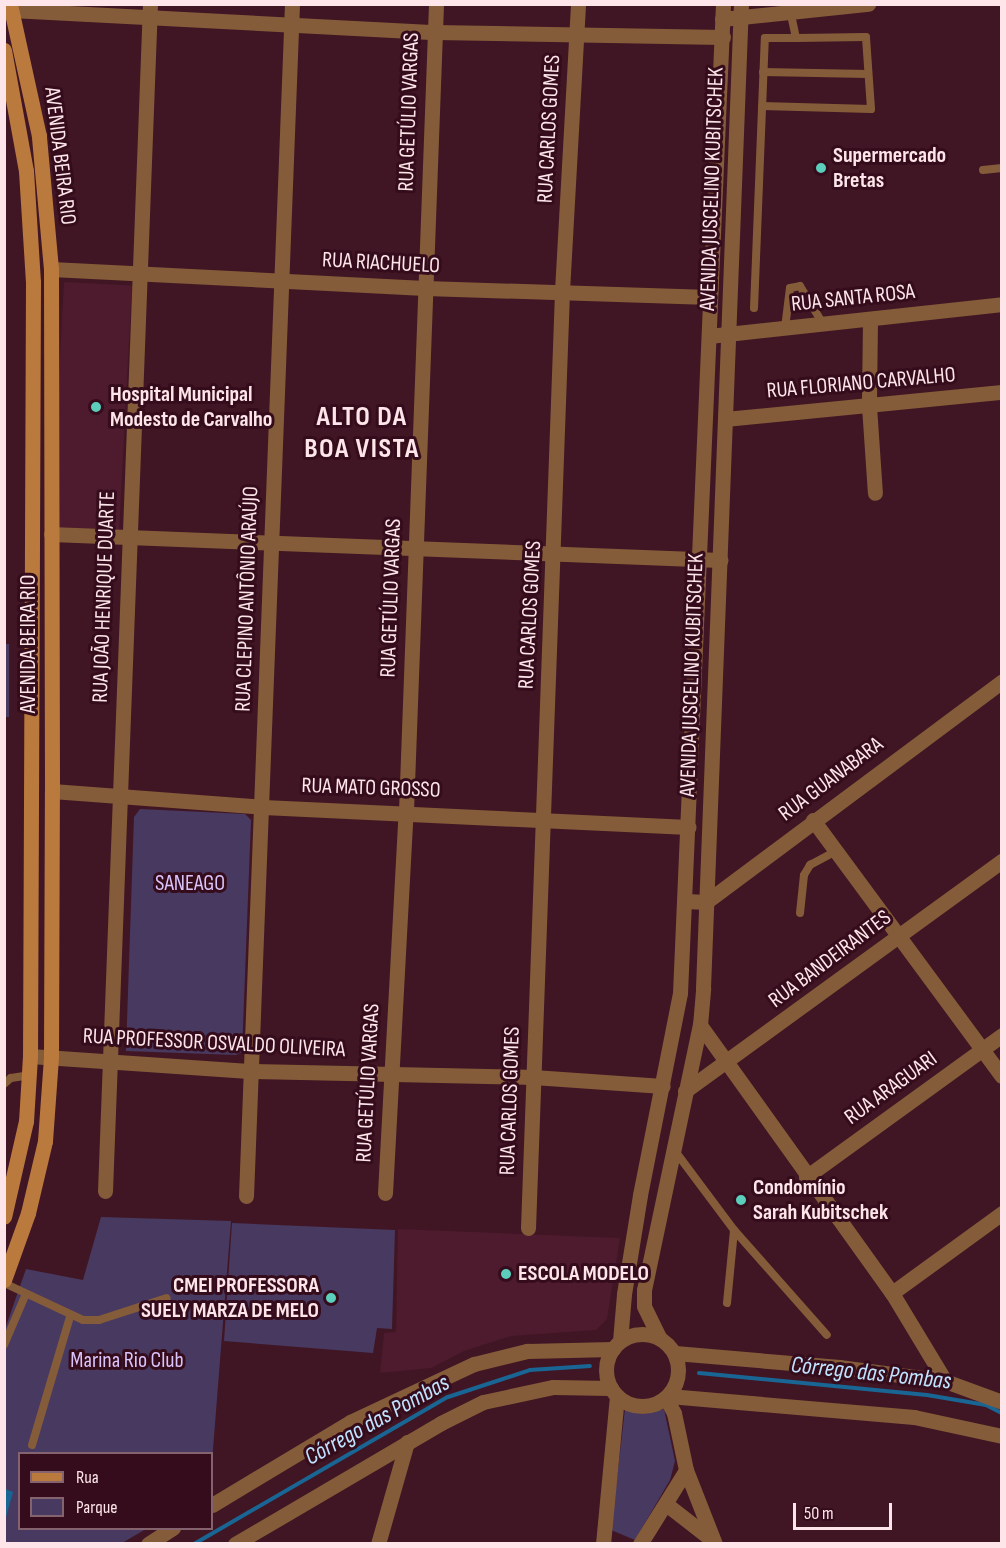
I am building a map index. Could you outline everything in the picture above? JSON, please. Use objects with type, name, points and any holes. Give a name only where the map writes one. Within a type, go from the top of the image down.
[{"type":"main road","name":"AVENIDA BEIRA RIO","points":[[4,1282],[40,1169],[51,1058],[51,269],[39,136],[10,7]]},
{"type":"main road","name":"AVENIDA BEIRA RIO","points":[[4,50],[26,171],[33,282],[30,1056],[22,1150],[4,1217]]},
{"type":"street","name":"RUA CLEPINO ANTÔNIO ARAÚJO","points":[[246,1196],[263,807],[270,543],[292,4]]},
{"type":"street","name":"RUA GETÚLIO VARGAS","points":[[385,1193],[406,811],[436,4]]},
{"type":"street","name":"RUA CARLOS GOMES","points":[[528,1228],[555,555],[562,291],[578,4]]},
{"type":"street","points":[[722,12],[791,14],[868,4]]},
{"type":"street","points":[[10,7],[150,10],[291,23],[435,32],[723,37]]},
{"type":"street","name":"RUA JOÃO HENRIQUE DUARTE","points":[[105,1191],[121,797],[128,536],[150,10]]},
{"type":"street","name":"AVENIDA JUSCELINO KUBITSCHEK","points":[[659,1337],[644,1306],[644,1290],[700,1025],[741,11]]},
{"type":"street","name":"AVENIDA JUSCELINO KUBITSCHEK","points":[[616,1345],[625,1283],[680,993],[686,901],[710,297],[723,37],[722,12]]},
{"type":"street","name":"RUA RIACHUELO","points":[[51,269],[425,288],[710,297]]},
{"type":"street","name":"RUA SANTA ROSA","points":[[709,336],[1002,304]]},
{"type":"street","points":[[870,319],[869,406],[875,493]]},
{"type":"street","name":"RUA FLORIANO CARVALHO","points":[[705,431],[725,425],[869,406],[1002,392]]},
{"type":"street","points":[[51,534],[415,551],[720,560]]},
{"type":"street","name":"RUA GUANABARA","points":[[706,902],[1002,681]]},
{"type":"street","points":[[692,760],[711,761]]},
{"type":"street","name":"RUA MATO GROSSO","points":[[52,791],[263,807],[406,811],[689,827]]},
{"type":"street","points":[[813,820],[834,852],[900,934],[1002,1076]]},
{"type":"street","name":"RUA BANDEIRANTES","points":[[685,1091],[728,1063],[1002,861]]},
{"type":"street","points":[[686,901],[706,902]]},
{"type":"street","points":[[700,1025],[806,1177],[892,1293],[945,1381]]},
{"type":"street","name":"RUA ARAGUARI","points":[[806,1177],[1002,1035]]},
{"type":"street","name":"RUA PROFESSOR OSVALDO OLIVEIRA","points":[[30,1056],[252,1071],[392,1072],[533,1077],[663,1086]]},
{"type":"street","points":[[892,1293],[1002,1213]]},
{"type":"street","points":[[213,1504],[350,1422],[474,1364],[528,1351],[616,1345],[639,1333],[659,1337],[675,1353],[678,1377],[668,1397],[674,1413],[686,1470],[714,1542]]},
{"type":"street","points":[[607,1542],[614,1392],[606,1370],[616,1345]]},
{"type":"street","points":[[675,1353],[839,1367],[945,1381],[1000,1400]]},
{"type":"street","points":[[235,1544],[254,1540],[407,1442],[505,1395],[553,1387],[614,1392],[637,1406],[668,1397],[914,1417],[1002,1436]]},
{"type":"street","points":[[378,1544],[407,1442]]},
{"type":"street","points":[[640,1544],[686,1470]]},
{"type":"street","points":[[666,1504],[714,1542]]},
{"type":"street","points":[[148,1544],[170,1530]]},
{"type":"lane","points":[[791,14],[796,38]]},
{"type":"lane","points":[[754,308],[763,72],[765,38],[866,37],[871,109],[762,106]]},
{"type":"lane","points":[[763,72],[868,74]]},
{"type":"lane","points":[[983,170],[1002,168]]},
{"type":"lane","points":[[785,328],[790,288],[800,286],[823,324]]},
{"type":"lane","points":[[800,912],[804,875],[810,865],[834,852]]},
{"type":"lane","points":[[4,1084],[11,1078],[29,1075]]},
{"type":"lane","points":[[673,1147],[734,1230],[827,1335]]},
{"type":"lane","points":[[727,1303],[734,1230]]},
{"type":"lane","points":[[4,1282],[24,1296],[70,1317],[99,1320],[167,1298]]},
{"type":"lane","points":[[4,1345],[24,1296]]},
{"type":"lane","points":[[32,1445],[70,1317]]},
{"type":"shaded area","name":"Hospital Municipal Modesto de Carvalho","points":[[64,282],[132,286],[119,530],[51,527]]},
{"type":"shaded area","name":"ESCOLA MODELO","points":[[398,1229],[620,1238],[607,1319],[596,1330],[511,1336],[464,1351],[431,1368],[380,1373],[384,1333],[396,1332]]},
{"type":"green space","points":[[5,644],[9,644],[9,717],[5,717]]},
{"type":"green space","name":"SANEAGO","points":[[140,809],[245,814],[251,820],[242,1052],[236,1055],[126,1051],[134,817]]},
{"type":"green space","name":"Marina Rio Club","points":[[101,1217],[231,1221],[213,1452],[18,1452],[18,1530],[144,1530],[122,1543],[5,1544],[5,1329],[26,1269],[83,1280]]},
{"type":"green space","points":[[232,1223],[395,1230],[392,1329],[377,1328],[373,1353],[224,1341]]},
{"type":"green space","points":[[625,1409],[642,1414],[664,1409],[675,1461],[670,1480],[635,1540],[611,1530]]},
{"type":"water","points":[[5,1489],[13,1492],[6,1517],[4,1517]]},
{"type":"waterway","name":"Córrego das Pombas","points":[[194,1544],[448,1397],[530,1370],[590,1366]]},
{"type":"waterway","name":"Córrego das Pombas","points":[[699,1373],[927,1395],[986,1405],[1002,1413]]},
{"type":"place","name":"Supermercado Bretas","points":[[821,168]]},
{"type":"place","name":"Hospital Municipal Modesto de Carvalho","points":[[96,407]]},
{"type":"place","name":"Condomínio Sarah Kubitschek","points":[[741,1200]]},
{"type":"place","name":"ESCOLA MODELO","points":[[506,1274]]},
{"type":"place","name":"CMEI PROFESSORA SUELY MARZA DE MELO","points":[[331,1298]]},
{"type":"district","name":"ALTO DA BOA VISTA","points":[[362,433]]}]
